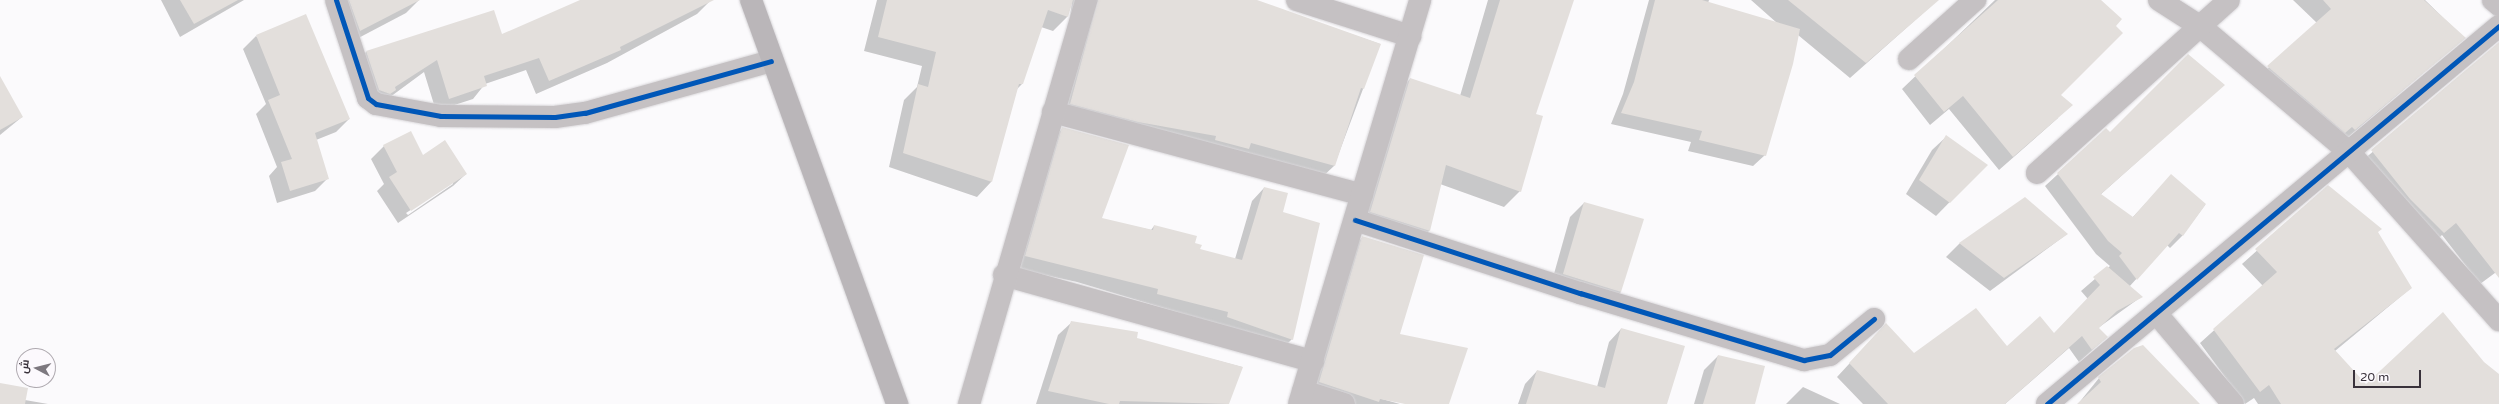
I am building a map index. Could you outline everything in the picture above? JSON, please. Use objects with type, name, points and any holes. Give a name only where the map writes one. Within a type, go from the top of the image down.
[{"type":"street","points":[[336,0],[368,98],[376,104],[441,116],[555,117],[585,113],[771,61]]},
{"type":"street","points":[[751,0],[771,61],[897,404]]},
{"type":"street","points":[[969,404],[1004,275],[1086,0]]},
{"type":"street","points":[[1297,0],[1410,36]]},
{"type":"street","points":[[1344,404],[1301,397],[1420,0]]},
{"type":"street","points":[[1909,59],[1975,0]]},
{"type":"street","points":[[2159,0],[2202,27],[2350,152],[2499,320]]},
{"type":"street","points":[[2037,173],[2202,27],[2229,0]]},
{"type":"street","points":[[2492,0],[2499,5]]},
{"type":"street","points":[[2047,404],[2499,26]]},
{"type":"street","points":[[1053,112],[1362,195]]},
{"type":"street","points":[[1355,220],[1580,293],[1804,360],[1830,355],[1874,320]]},
{"type":"street","points":[[1004,275],[1313,361]]},
{"type":"street","points":[[2156,313],[2234,404]]},
{"type":"building","points":[[180,0],[238,0],[194,24]]},
{"type":"building","points":[[349,0],[420,0],[360,31]]},
{"type":"building","points":[[580,0],[714,0],[620,47],[621,50],[549,81],[539,58],[484,76],[487,86],[449,99],[437,60],[395,87],[396,90],[390,94],[379,90],[366,51],[494,10],[502,34]]},
{"type":"building","points":[[887,0],[1073,0],[1068,17],[1048,10],[1023,84],[1019,84],[992,182],[903,153],[918,84],[928,87],[936,52],[878,37]]},
{"type":"building","points":[[1098,0],[1257,0],[1381,44],[1364,89],[1361,88],[1335,166],[1251,143],[1249,149],[1215,140],[1216,136],[1138,122],[1070,104]]},
{"type":"building","points":[[1500,0],[1574,0],[1536,114],[1543,116],[1521,192],[1446,165],[1430,231],[1370,212],[1410,78],[1470,98]]},
{"type":"building","points":[[1655,0],[1702,0],[1800,29],[1793,64],[1766,156],[1699,140],[1702,131],[1621,113],[1634,82]]},
{"type":"building","points":[[1788,0],[1939,0],[1866,63]]},
{"type":"building","points":[[1998,0],[2101,0],[2122,19],[2116,26],[2123,33],[2061,95],[2073,105],[2013,157],[1963,96],[1944,112],[1914,75]]},
{"type":"building","points":[[2323,0],[2424,0],[2466,38],[2355,130],[2352,127],[2345,133],[2267,66],[2331,9]]},
{"type":"building","points":[[306,14],[350,119],[315,133],[329,179],[290,191],[281,162],[292,159],[268,100],[280,95],[256,35]]},
{"type":"building","points":[[2499,42],[2499,278],[2456,223],[2444,233],[2410,199],[2371,150]]},
{"type":"building","points":[[2188,54],[2225,85],[2101,194],[2133,217],[2171,174],[2206,204],[2183,236],[2179,233],[2137,280],[2119,256],[2122,253],[2108,241],[2057,173],[2106,128],[2110,132]]},
{"type":"building","points":[[0,76],[23,117],[0,130]]},
{"type":"building","points":[[1062,127],[1129,145],[1102,218],[1153,230],[1154,225],[1197,236],[1195,243],[1202,245],[1200,249],[1242,260],[1264,187],[1288,193],[1283,212],[1320,223],[1293,340],[1227,317],[1228,312],[1157,294],[1158,289],[1025,256]]},
{"type":"building","points":[[411,131],[423,155],[445,140],[467,174],[411,211],[389,177],[397,172],[383,145]]},
{"type":"building","points":[[1946,135],[1988,165],[1950,203],[1919,180]]},
{"type":"building","points":[[2328,185],[2382,229],[2378,232],[2412,288],[2334,349],[2366,384],[2443,312],[2484,362],[2499,374],[2499,404],[2281,404],[2269,385],[2260,392],[2213,329],[2277,272],[2255,249]]},
{"type":"building","points":[[2025,197],[2068,234],[2004,278],[1959,243]]},
{"type":"building","points":[[1584,202],[1644,219],[1621,292],[1563,274]]},
{"type":"building","points":[[1362,236],[1424,255],[1400,334],[1468,348],[1449,404],[1405,404],[1380,399],[1379,402],[1319,382]]},
{"type":"building","points":[[2107,266],[2143,297],[2117,311],[2099,328],[2108,337],[2092,350],[2082,336],[2005,404],[1888,404],[1849,363],[1886,323],[1914,353],[1976,308],[2007,346],[2040,316],[2054,333],[2100,285],[2093,277]]},
{"type":"building","points":[[1071,321],[1138,332],[1137,338],[1243,367],[1229,404],[1120,401],[1119,404],[1109,404],[1048,391]]},
{"type":"building","points":[[1621,328],[1685,346],[1667,404],[1526,404],[1537,370],[1605,388]]},
{"type":"building","points":[[2143,345],[2200,404],[2077,404],[2101,382],[2098,377],[2134,348]]},
{"type":"building","points":[[1718,355],[1765,366],[1755,404],[1703,404]]},
{"type":"building","points":[[0,383],[16,386],[16,388],[28,388],[25,404],[0,404]]},
{"type":"cycle path","points":[[336,0],[368,98],[376,104],[441,116],[555,117],[585,113],[771,61]]},
{"type":"cycle path","points":[[2047,404],[2499,26]]},
{"type":"cycle path","points":[[1355,220],[1580,293],[1804,360],[1830,355],[1874,319]]}]
